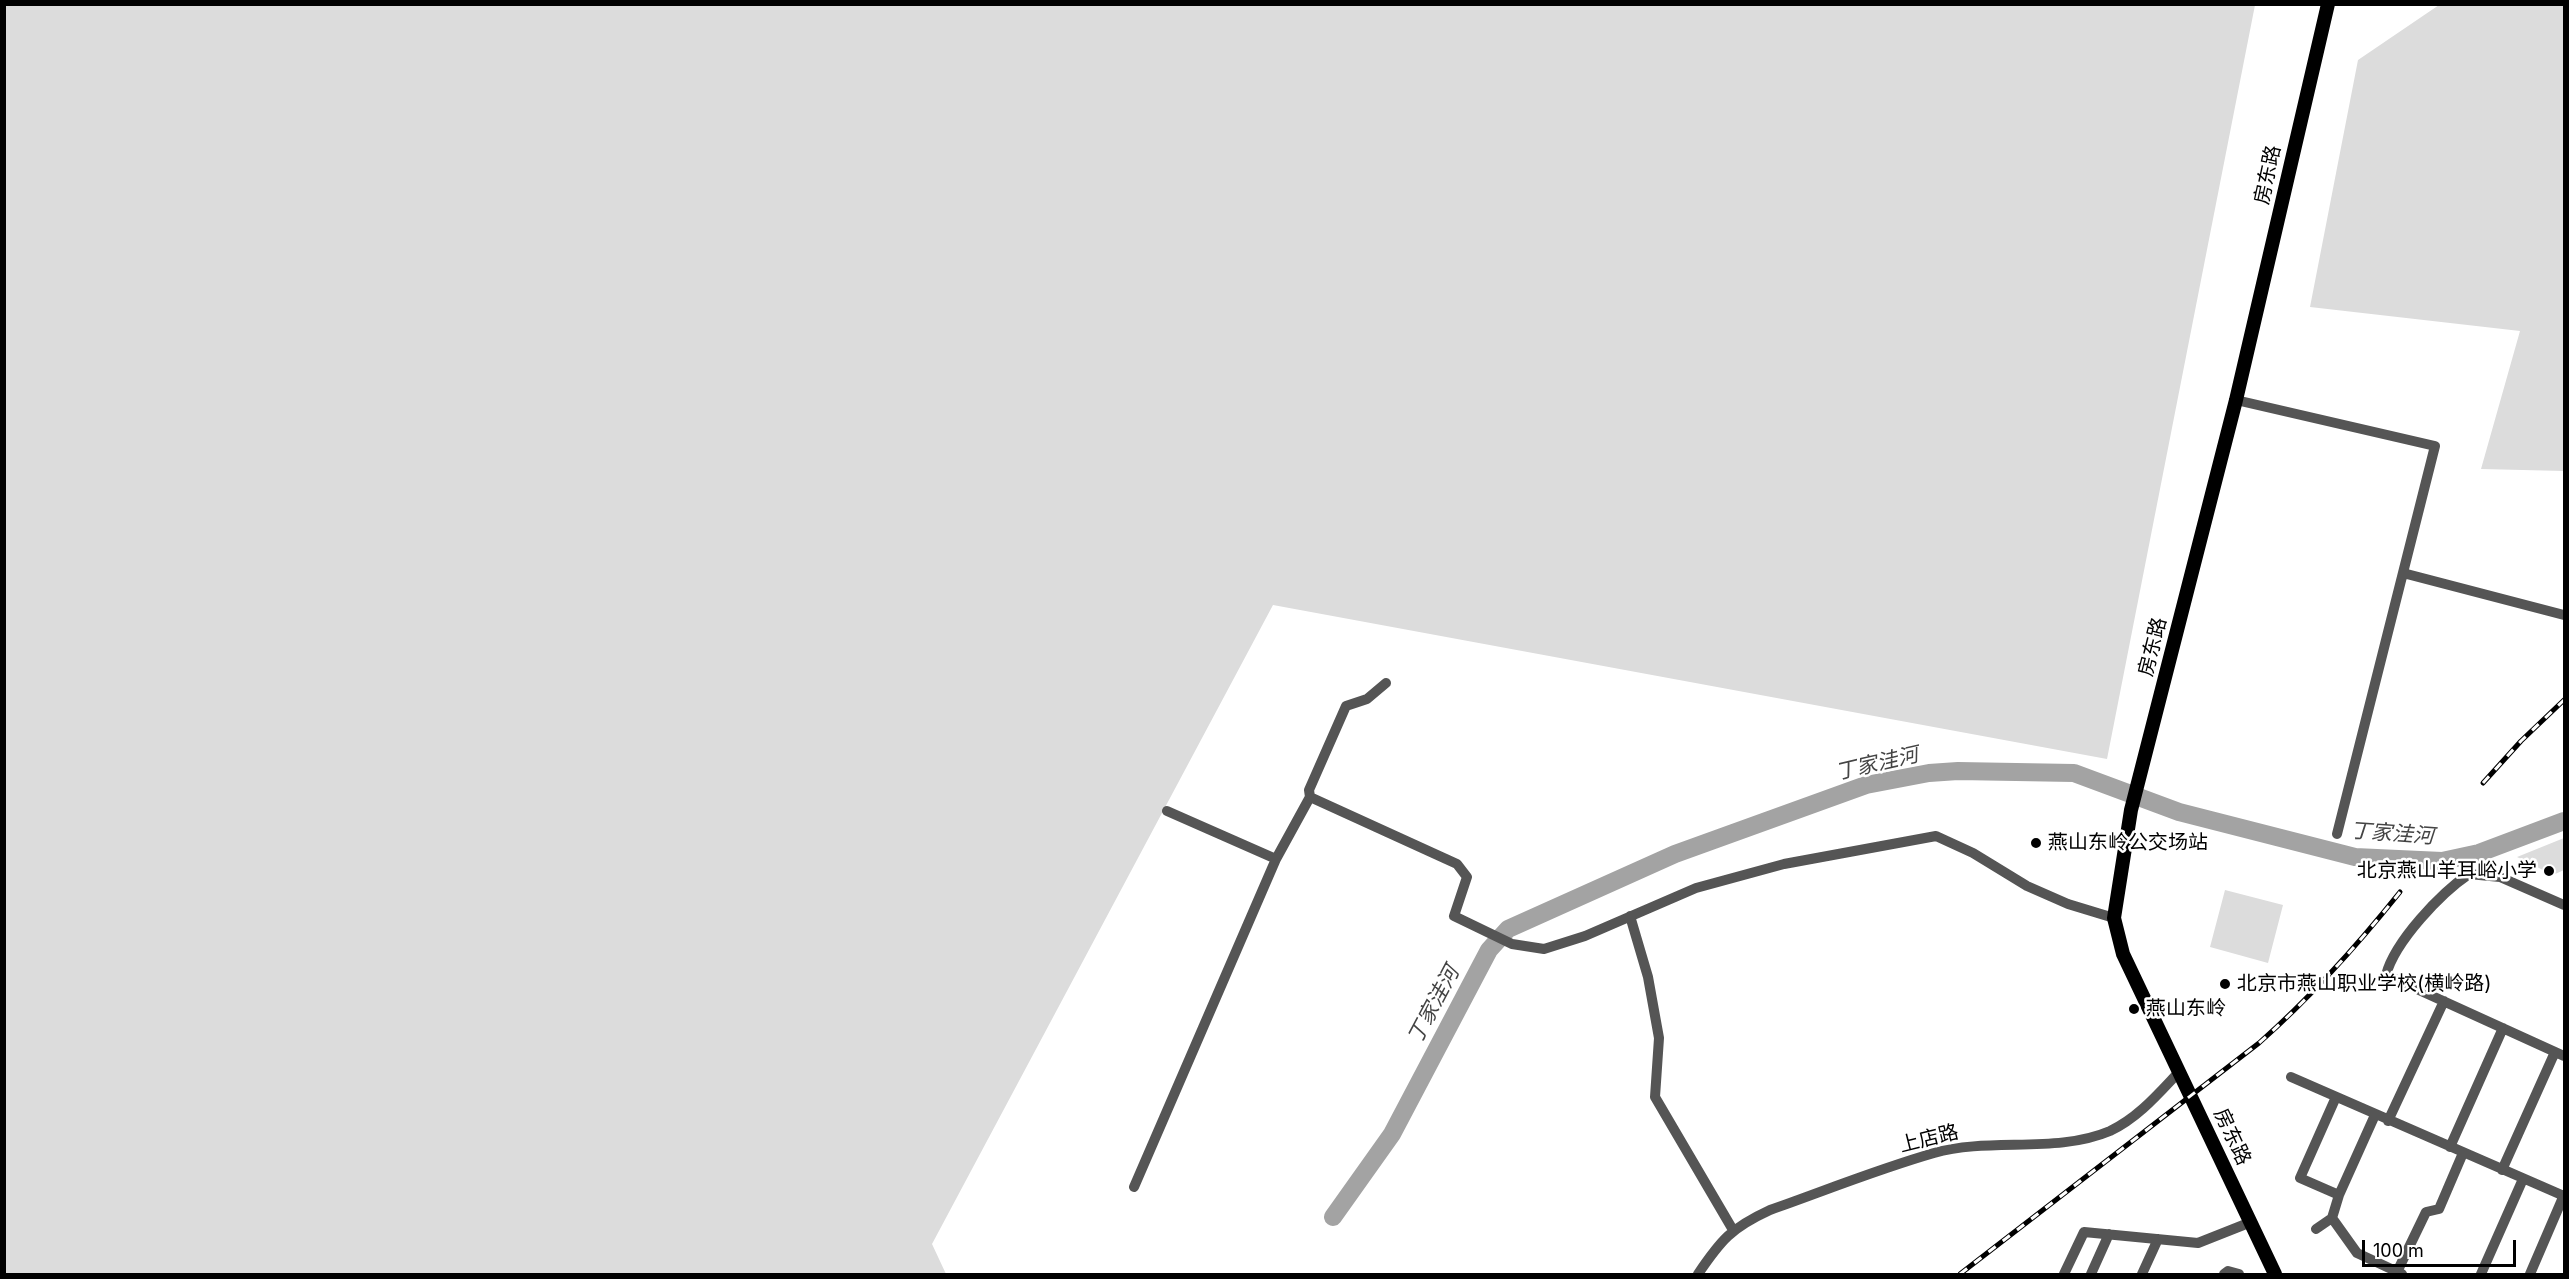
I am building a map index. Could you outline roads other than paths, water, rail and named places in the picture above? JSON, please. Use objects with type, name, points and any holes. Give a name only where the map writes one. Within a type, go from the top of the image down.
[{"type":"main road","name":"房东路","points":[[2276,1275],[2123,954],[2114,918],[2131,810],[2236,400],[2328,4]]},
{"type":"street","points":[[2236,400],[2435,446],[2337,834]]},
{"type":"street","points":[[2403,573],[2565,615]]},
{"type":"street","points":[[1134,1187],[1276,860],[1310,797],[1309,790],[1346,706],[1367,699],[1386,683]]},
{"type":"street","points":[[1310,797],[1457,864],[1467,877],[1454,916],[1512,944],[1545,949],[1585,936],[1696,888],[1784,864],[1936,836],[1951,841],[2027,886],[2068,904],[2114,918]]},
{"type":"street","points":[[1167,811],[1276,860]]},
{"type":"street","points":[[2502,1170],[2560,1054],[2386,975],[2388,964],[2449,887],[2469,874],[2500,877],[2565,905]]},
{"type":"street","points":[[1630,916],[1648,977],[1659,1038],[1655,1097],[1733,1230]]},
{"type":"street","points":[[2388,1121],[2444,1002]]},
{"type":"street","points":[[2450,1147],[2503,1028]]},
{"type":"street","name":"上店路","points":[[1698,1275],[1719,1244],[1733,1230],[1770,1210],[1935,1152],[1996,1144],[2071,1141],[2110,1131],[2143,1109],[2179,1072]]},
{"type":"street","points":[[2291,1077],[2564,1196],[2530,1275]]},
{"type":"street","points":[[2336,1097],[2300,1178],[2338,1195]]},
{"type":"street","points":[[2316,1229],[2332,1218],[2338,1195],[2375,1115]]},
{"type":"street","points":[[2332,1218],[2357,1253],[2399,1273],[2426,1212],[2439,1209],[2463,1153]]},
{"type":"street","points":[[2481,1275],[2523,1179]]},
{"type":"street","points":[[2064,1275],[2084,1232],[2198,1243],[2250,1222]]},
{"type":"street","points":[[2091,1275],[2109,1234]]},
{"type":"street","points":[[2142,1275],[2158,1239]]},
{"type":"street","points":[[2224,1275],[2228,1271],[2239,1275]]},
{"type":"waterway","name":"丁家洼河","points":[[1333,1217],[1392,1134],[1489,950],[1508,929],[1675,854],[1866,785],[1929,773],[1958,771],[2074,773],[2179,812],[2355,857],[2442,861],[2479,853],[2564,821]]},
{"type":"railway","points":[[2483,783],[2521,741],[2564,700]]},
{"type":"railway","points":[[1960,1274],[2259,1043],[2332,971],[2400,892]]},
{"type":"place","name":"燕山东岭公交场站","points":[[2036,843]]},
{"type":"place","name":"北京燕山羊耳峪小学","points":[[2549,871]]},
{"type":"place","name":"北京市燕山职业学校(横岭路)","points":[[2225,984]]},
{"type":"place","name":"燕山东岭","points":[[2134,1009]]}]
